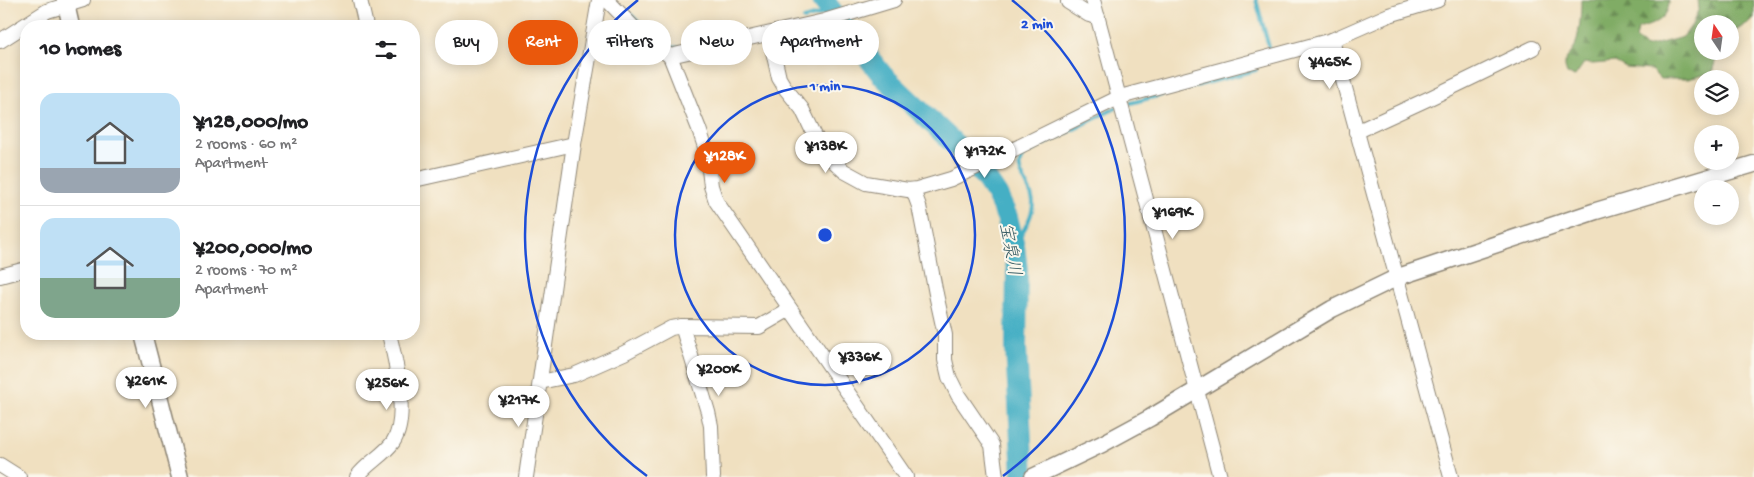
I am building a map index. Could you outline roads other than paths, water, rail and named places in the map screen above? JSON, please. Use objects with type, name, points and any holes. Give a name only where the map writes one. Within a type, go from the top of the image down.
[{"type":"street","points":[[33,20],[66,2],[82,0]]},
{"type":"street","points":[[360,0],[365,20]]},
{"type":"street","points":[[526,477],[574,144],[599,0]]},
{"type":"street","points":[[607,0],[626,20]]},
{"type":"street","points":[[827,20],[894,0]]},
{"type":"street","points":[[1093,0],[1220,477]]},
{"type":"street","points":[[1389,15],[1391,0]]},
{"type":"street","points":[[776,65],[779,78],[802,109],[818,142],[830,158],[844,171],[866,184],[913,190],[931,186],[966,172],[1120,97],[1332,40],[1389,15],[1438,0]]},
{"type":"street","points":[[1067,1],[1089,15],[1098,17]]},
{"type":"street","points":[[66,2],[70,20]]},
{"type":"street","points":[[0,41],[20,28]]},
{"type":"street","points":[[671,56],[762,36]]},
{"type":"street","points":[[1332,40],[1356,132],[1398,276],[1451,477]]},
{"type":"street","points":[[1356,132],[1432,98],[1532,48]]},
{"type":"street","points":[[671,59],[704,143],[713,193],[790,309],[906,477]]},
{"type":"street","points":[[420,179],[574,144]]},
{"type":"street","points":[[1034,477],[1102,444],[1197,390],[1332,309],[1398,276],[1596,211],[1754,164]]},
{"type":"street","points":[[913,190],[919,206],[946,335],[945,360],[949,377],[958,395],[992,445],[996,477]]},
{"type":"street","points":[[0,276],[20,271]]},
{"type":"street","points":[[540,382],[574,375],[624,353],[671,328],[682,326],[759,327],[764,326],[790,309]]},
{"type":"street","points":[[682,326],[711,426],[713,477]]},
{"type":"street","points":[[145,340],[180,477]]},
{"type":"street","points":[[357,477],[362,470],[392,444],[401,422],[400,399],[391,340]]},
{"type":"street","points":[[0,465],[19,477]]},
{"type":"waterway","name":"宝泉川","points":[[823,0],[883,76],[962,151],[985,177],[997,195],[1007,217],[1014,246],[1017,270],[1016,348],[1023,477]]},
{"type":"waterway","points":[[1256,0],[1270,51],[1268,52]]},
{"type":"waterway","points":[[804,19],[832,11]]},
{"type":"waterway","points":[[628,12],[658,40],[672,47],[680,48]]},
{"type":"waterway","points":[[1131,103],[1256,70]]},
{"type":"waterway","points":[[1014,246],[1029,220],[1033,203],[1030,190],[1020,172],[1021,160],[1025,154],[1116,108]]}]
